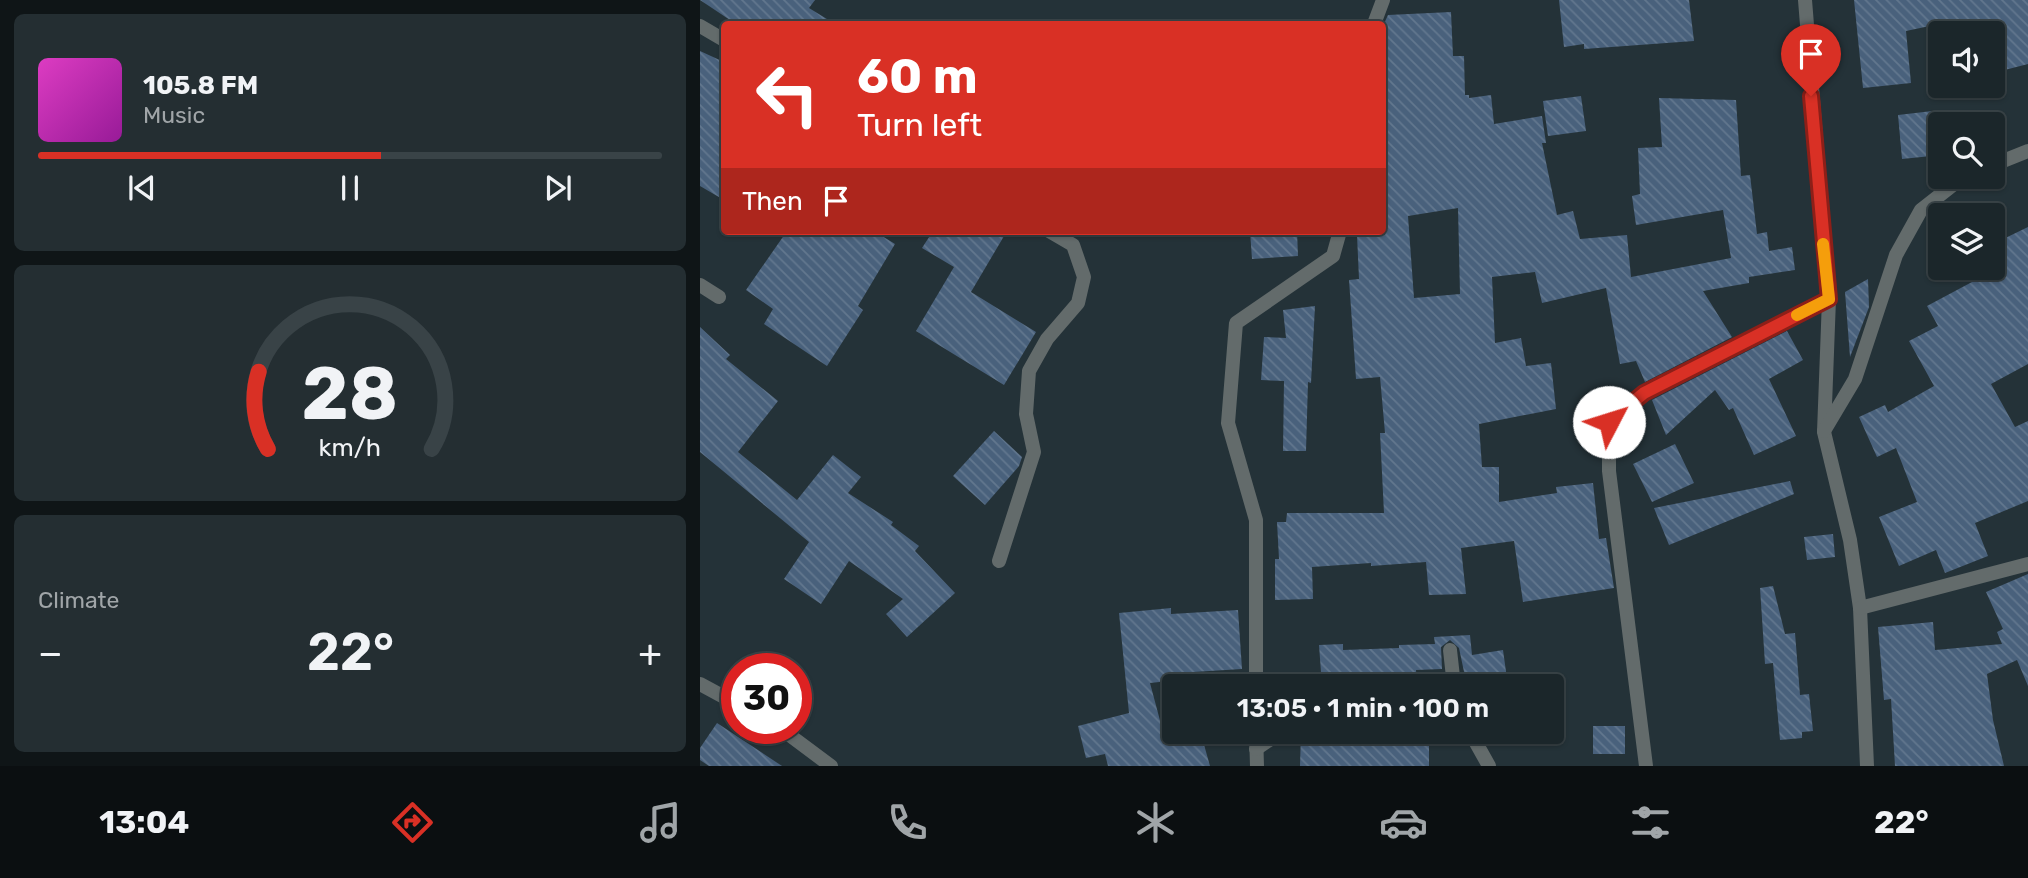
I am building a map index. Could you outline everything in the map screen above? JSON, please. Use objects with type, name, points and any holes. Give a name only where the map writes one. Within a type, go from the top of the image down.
[{"type":"street","points":[[1375,21],[1383,0]]},
{"type":"street","points":[[1805,0],[1829,299],[1824,432],[1850,540],[1860,608],[1867,766]]},
{"type":"street","points":[[700,26],[721,38]]},
{"type":"street","points":[[2005,160],[2028,151]]},
{"type":"street","points":[[1824,432],[1855,379],[1896,255],[1921,210],[1948,189]]},
{"type":"street","points":[[999,561],[1034,452],[1026,414],[1029,371],[1047,339],[1078,303],[1084,277],[1073,245],[1056,235]]},
{"type":"street","points":[[1256,674],[1256,520],[1228,422],[1236,323],[1333,256],[1339,235]]},
{"type":"street","points":[[700,285],[719,297]]},
{"type":"street","points":[[1646,766],[1609,471],[1609,422],[1644,393],[1829,299]]},
{"type":"street","points":[[1860,608],[2028,564]]},
{"type":"street","points":[[1450,650],[1453,674]]},
{"type":"street","points":[[700,684],[721,695]]},
{"type":"street","points":[[801,744],[831,766]]},
{"type":"street","points":[[1256,744],[1257,766]]},
{"type":"street","points":[[1256,749],[1263,744]]},
{"type":"street","points":[[1477,744],[1489,766]]},
{"type":"building","points":[[700,0],[815,0],[809,8],[830,21],[732,21]]},
{"type":"building","points":[[1559,0],[1689,0],[1694,41],[1584,49],[1584,44],[1564,47]]},
{"type":"building","points":[[1854,0],[2028,0],[2028,64],[2005,70],[2005,21],[1928,21],[1928,26],[1906,31],[1911,83],[1863,88]]},
{"type":"building","points":[[1451,12],[1453,56],[1464,56],[1465,95],[1469,95],[1469,98],[1491,95],[1494,124],[1542,116],[1546,143],[1542,143],[1557,215],[1573,211],[1580,239],[1627,235],[1631,277],[1731,258],[1723,210],[1636,225],[1632,196],[1640,194],[1638,148],[1662,147],[1659,98],[1736,100],[1741,176],[1750,175],[1757,234],[1767,232],[1769,251],[1792,247],[1795,270],[1749,277],[1749,283],[1703,291],[1732,337],[1645,382],[1636,361],[1620,364],[1606,288],[1542,303],[1535,272],[1492,277],[1495,343],[1521,338],[1526,366],[1551,363],[1556,409],[1479,424],[1482,467],[1499,467],[1499,502],[1557,493],[1556,487],[1593,483],[1599,539],[1606,538],[1614,588],[1523,602],[1514,541],[1461,548],[1466,594],[1429,595],[1426,562],[1371,566],[1371,563],[1312,567],[1313,599],[1275,600],[1275,559],[1279,559],[1277,522],[1286,522],[1287,513],[1384,513],[1380,433],[1385,433],[1380,377],[1356,379],[1349,280],[1359,279],[1357,235],[1386,235],[1385,21],[1388,15]],"holes":[[[1458,208],[1460,294],[1414,298],[1408,216]]]},
{"type":"building","points":[[700,51],[721,61],[721,198],[700,186]]},
{"type":"building","points":[[1581,96],[1586,131],[1548,136],[1543,101]]},
{"type":"building","points":[[1941,110],[1928,112],[1928,156],[1902,159],[1898,115]]},
{"type":"building","points":[[2028,227],[2028,364],[1991,384],[2015,427],[2028,421],[2028,501],[1975,523],[1988,556],[1945,573],[1936,550],[1899,566],[1879,517],[1917,502],[1896,448],[1877,457],[1859,417],[1885,405],[1888,412],[1934,386],[1909,341],[1938,326],[1927,306],[1972,282],[1971,280],[2005,280],[2005,238]]},
{"type":"building","points":[[784,235],[880,235],[895,244],[858,306],[863,310],[827,366],[764,324],[773,309],[746,290]]},
{"type":"building","points":[[930,235],[1005,235],[971,292],[1036,332],[1004,385],[916,331],[954,267],[922,248]]},
{"type":"building","points":[[1250,235],[1297,235],[1298,256],[1252,259]]},
{"type":"building","points":[[1868,279],[1869,307],[1850,357],[1845,292]]},
{"type":"building","points":[[1315,306],[1311,383],[1308,382],[1306,451],[1283,451],[1284,381],[1261,380],[1264,337],[1286,338],[1283,310]]},
{"type":"building","points":[[700,327],[730,355],[726,359],[778,401],[738,452],[797,500],[833,455],[861,477],[848,493],[893,522],[891,525],[919,546],[915,551],[955,593],[907,637],[886,614],[903,599],[849,561],[821,604],[784,579],[809,542],[700,452]]},
{"type":"building","points":[[1787,331],[1803,360],[1769,379],[1796,436],[1754,455],[1733,408],[1729,410],[1715,390],[1666,435],[1652,400]]},
{"type":"building","points":[[994,431],[1022,457],[1019,466],[985,505],[953,476]]},
{"type":"building","points":[[1675,444],[1694,483],[1652,502],[1633,464]]},
{"type":"building","points":[[1790,481],[1794,494],[1669,545],[1654,508]]},
{"type":"building","points":[[1833,534],[1835,557],[1807,560],[1804,537]]},
{"type":"building","points":[[2028,574],[2028,686],[2017,660],[1987,674],[1993,720],[2004,766],[1895,766],[1891,699],[1884,700],[1878,627],[1933,622],[1935,650],[2002,644],[1997,632],[2003,629],[1986,592]]},
{"type":"building","points":[[1773,586],[1785,634],[1795,633],[1800,695],[1809,694],[1813,731],[1802,732],[1802,738],[1780,740],[1773,663],[1765,664],[1760,588]]},
{"type":"building","points":[[1171,608],[1171,614],[1238,610],[1242,669],[1162,674],[1162,682],[1150,683],[1162,728],[1162,744],[1204,744],[1210,766],[1108,766],[1105,754],[1086,758],[1078,726],[1129,713],[1119,613]]},
{"type":"building","points":[[1470,635],[1472,655],[1503,650],[1506,674],[1464,674],[1459,648],[1450,640],[1441,647],[1442,669],[1416,670],[1416,674],[1321,674],[1319,645],[1343,644],[1343,650],[1399,648],[1399,645],[1435,644],[1434,637]]},
{"type":"building","points":[[717,723],[721,726],[721,744],[749,744],[782,766],[709,766],[700,760],[700,748]]},
{"type":"building","points":[[1593,726],[1625,726],[1625,754],[1593,754]]},
{"type":"building","points":[[1301,744],[1429,745],[1429,766],[1300,766]]},
{"type":"slow traffic","points":[[1797,315],[1829,299],[1823,244]]},
{"type":"route","points":[[1609,422],[1644,393],[1829,299],[1811,96]]}]
